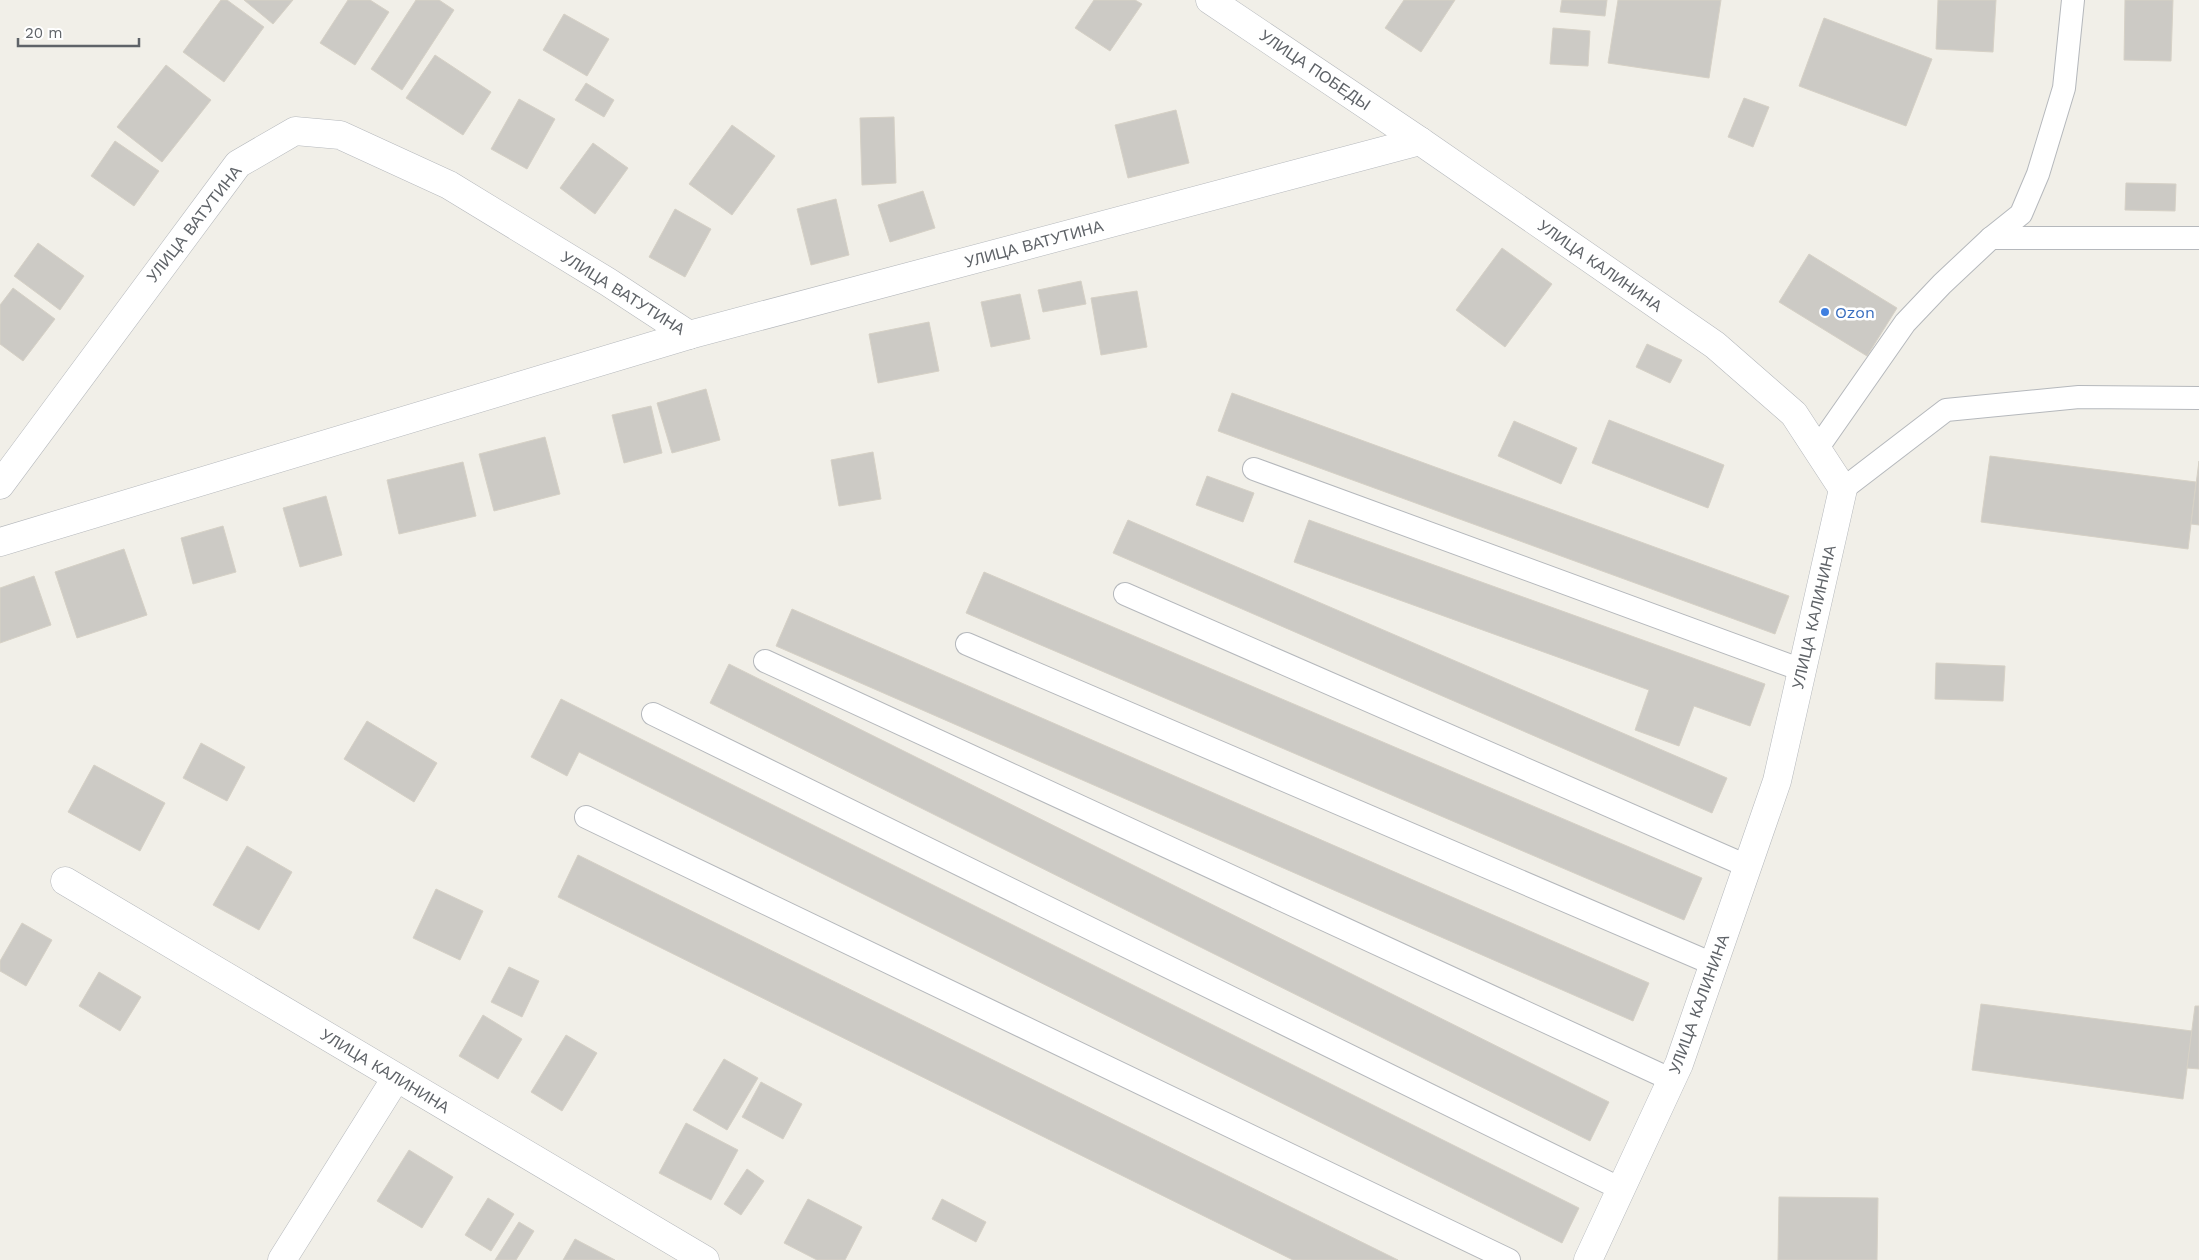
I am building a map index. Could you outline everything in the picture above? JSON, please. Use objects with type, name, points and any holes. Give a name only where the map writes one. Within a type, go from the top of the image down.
[{"type":"street","name":"УЛИЦА ПОБЕДЫ","points":[[1210,0],[1420,141]]},
{"type":"street","name":"УЛИЦА ВАТУТИНА","points":[[0,485],[238,164],[294,131],[340,135],[449,185],[608,282],[689,335],[1420,141]]},
{"type":"street","name":"УЛИЦА КАЛИНИНА","points":[[1420,141],[1715,345],[1794,414],[1843,489],[1777,781],[1672,1080],[1588,1260]]},
{"type":"street","points":[[0,542],[689,335]]},
{"type":"street","name":"УЛИЦА КАЛИНИНА","points":[[65,881],[705,1260]]},
{"type":"street","points":[[282,1260],[396,1078]]},
{"type":"lane","points":[[1817,449],[1905,323],[1942,284],[1991,238],[2021,214],[2038,174],[2064,88],[2073,0]]},
{"type":"lane","points":[[1991,238],[2199,238]]},
{"type":"lane","points":[[1843,489],[1946,410],[2080,397],[2199,398]]},
{"type":"lane","points":[[1254,469],[1802,670]]},
{"type":"lane","points":[[1125,594],[1747,866]]},
{"type":"lane","points":[[966,644],[1713,964]]},
{"type":"lane","points":[[765,661],[1672,1080]]},
{"type":"lane","points":[[653,714],[1621,1190]]},
{"type":"lane","points":[[586,817],[1509,1260]]},
{"type":"building","points":[[221,0],[227,0],[264,27],[224,82],[183,52]]},
{"type":"building","points":[[244,0],[293,0],[273,24]]},
{"type":"building","points":[[348,0],[370,0],[389,12],[355,65],[320,43]]},
{"type":"building","points":[[416,0],[439,0],[454,10],[402,90],[371,69]]},
{"type":"building","points":[[1094,0],[1135,0],[1142,4],[1110,51],[1075,28]]},
{"type":"building","points":[[1404,0],[1455,0],[1421,52],[1385,28]]},
{"type":"building","points":[[1562,0],[1607,0],[1605,16],[1560,12]]},
{"type":"building","points":[[1618,0],[1721,0],[1709,78],[1608,63]]},
{"type":"building","points":[[1938,0],[1996,0],[1993,52],[1936,49]]},
{"type":"building","points":[[2125,0],[2173,0],[2171,61],[2124,60]]},
{"type":"building","points":[[564,14],[609,39],[587,76],[543,50]]},
{"type":"building","points":[[1824,18],[1932,59],[1906,126],[1799,86]]},
{"type":"building","points":[[1553,28],[1590,31],[1588,66],[1550,64]]},
{"type":"building","points":[[435,55],[491,92],[463,135],[406,98]]},
{"type":"building","points":[[166,65],[211,100],[162,162],[117,127]]},
{"type":"building","points":[[586,83],[614,100],[604,117],[575,100]]},
{"type":"building","points":[[1744,98],[1769,107],[1753,147],[1728,137]]},
{"type":"building","points":[[519,99],[555,119],[527,169],[491,149]]},
{"type":"building","points":[[1176,110],[1189,163],[1128,178],[1115,125]]},
{"type":"building","points":[[894,117],[896,183],[862,185],[860,118]]},
{"type":"building","points":[[732,125],[775,156],[732,215],[689,184]]},
{"type":"building","points":[[115,141],[159,171],[134,206],[91,176]]},
{"type":"building","points":[[593,143],[628,168],[595,214],[560,188]]},
{"type":"building","points":[[2126,183],[2176,184],[2175,211],[2125,210]]},
{"type":"building","points":[[923,191],[935,228],[890,242],[878,205]]},
{"type":"building","points":[[836,199],[849,255],[811,265],[797,209]]},
{"type":"building","points":[[675,209],[711,229],[685,277],[649,257]]},
{"type":"building","points":[[38,243],[84,276],[60,310],[14,276]]},
{"type":"building","points":[[1502,248],[1552,284],[1505,347],[1456,310]]},
{"type":"building","points":[[1809,254],[1897,308],[1867,356],[1779,302]]},
{"type":"building","points":[[1081,281],[1086,304],[1043,312],[1038,290]]},
{"type":"building","points":[[13,288],[55,319],[23,361],[0,344],[0,305]]},
{"type":"building","points":[[1137,291],[1147,347],[1101,355],[1091,298]]},
{"type":"building","points":[[1020,294],[1030,339],[991,347],[981,302]]},
{"type":"building","points":[[929,322],[939,371],[878,383],[869,334]]},
{"type":"building","points":[[1647,344],[1682,360],[1670,383],[1636,367]]},
{"type":"building","points":[[706,389],[720,440],[672,453],[657,403]]},
{"type":"building","points":[[1232,393],[1789,596],[1775,634],[1218,431]]},
{"type":"building","points":[[651,406],[662,453],[624,463],[612,415]]},
{"type":"building","points":[[1609,420],[1724,465],[1708,508],[1592,463]]},
{"type":"building","points":[[1514,421],[1577,448],[1561,484],[1498,456]]},
{"type":"building","points":[[545,437],[560,494],[494,511],[479,454]]},
{"type":"building","points":[[873,452],[881,499],[839,506],[831,460]]},
{"type":"building","points":[[1990,456],[2196,482],[2188,549],[1981,522]]},
{"type":"building","points":[[2199,461],[2199,525],[2191,524]]},
{"type":"building","points":[[463,462],[476,516],[399,534],[387,480]]},
{"type":"building","points":[[1207,476],[1254,493],[1243,522],[1196,505]]},
{"type":"building","points":[[326,496],[342,555],[300,567],[283,508]]},
{"type":"building","points":[[1128,520],[1727,778],[1712,813],[1113,553]]},
{"type":"building","points":[[1309,520],[1765,684],[1750,726],[1694,706],[1679,746],[1635,730],[1649,690],[1294,562]]},
{"type":"building","points":[[223,526],[236,572],[193,584],[181,538]]},
{"type":"building","points":[[124,549],[147,615],[77,638],[55,572]]},
{"type":"building","points":[[984,572],[1702,878],[1684,920],[966,613]]},
{"type":"building","points":[[34,576],[51,625],[0,643],[0,588]]},
{"type":"building","points":[[792,609],[1649,983],[1633,1021],[776,646]]},
{"type":"building","points":[[1936,663],[2005,666],[2003,701],[1935,699]]},
{"type":"building","points":[[729,664],[1609,1102],[1590,1141],[710,703]]},
{"type":"building","points":[[561,699],[1579,1208],[1562,1243],[579,752],[567,776],[531,757]]},
{"type":"building","points":[[367,721],[437,763],[414,802],[344,759]]},
{"type":"building","points":[[201,743],[245,767],[227,801],[183,778]]},
{"type":"building","points":[[94,765],[165,803],[140,851],[68,812]]},
{"type":"building","points":[[247,846],[292,872],[259,930],[213,905]]},
{"type":"building","points":[[578,855],[1398,1260],[1293,1260],[558,897]]},
{"type":"building","points":[[436,889],[483,911],[460,960],[413,938]]},
{"type":"building","points":[[22,923],[52,940],[26,986],[0,971],[0,961]]},
{"type":"building","points":[[509,967],[539,981],[522,1017],[491,1002]]},
{"type":"building","points":[[99,972],[141,997],[120,1031],[79,1006]]},
{"type":"building","points":[[1981,1004],[2192,1031],[2183,1099],[1972,1070]]},
{"type":"building","points":[[2195,1006],[2199,1006],[2199,1069],[2187,1068]]},
{"type":"building","points":[[483,1015],[522,1039],[498,1079],[459,1056]]},
{"type":"building","points":[[566,1035],[597,1053],[562,1111],[531,1092]]},
{"type":"building","points":[[724,1059],[758,1078],[727,1130],[693,1110]]},
{"type":"building","points":[[761,1082],[802,1104],[783,1139],[742,1117]]},
{"type":"building","points":[[686,1123],[738,1150],[711,1200],[659,1173]]},
{"type":"building","points":[[409,1150],[453,1177],[422,1228],[377,1201]]},
{"type":"building","points":[[747,1169],[764,1181],[741,1215],[724,1204]]},
{"type":"building","points":[[1779,1197],[1878,1198],[1877,1260],[1778,1260]]},
{"type":"building","points":[[488,1198],[514,1214],[491,1251],[465,1235]]},
{"type":"building","points":[[808,1199],[862,1227],[845,1260],[817,1260],[784,1243]]},
{"type":"building","points":[[942,1199],[986,1222],[976,1242],[932,1219]]},
{"type":"building","points":[[519,1222],[534,1231],[516,1260],[495,1260]]},
{"type":"building","points":[[575,1239],[615,1260],[563,1260]]},
{"type":"place","name":"Ozon","points":[[1825,312]]}]
